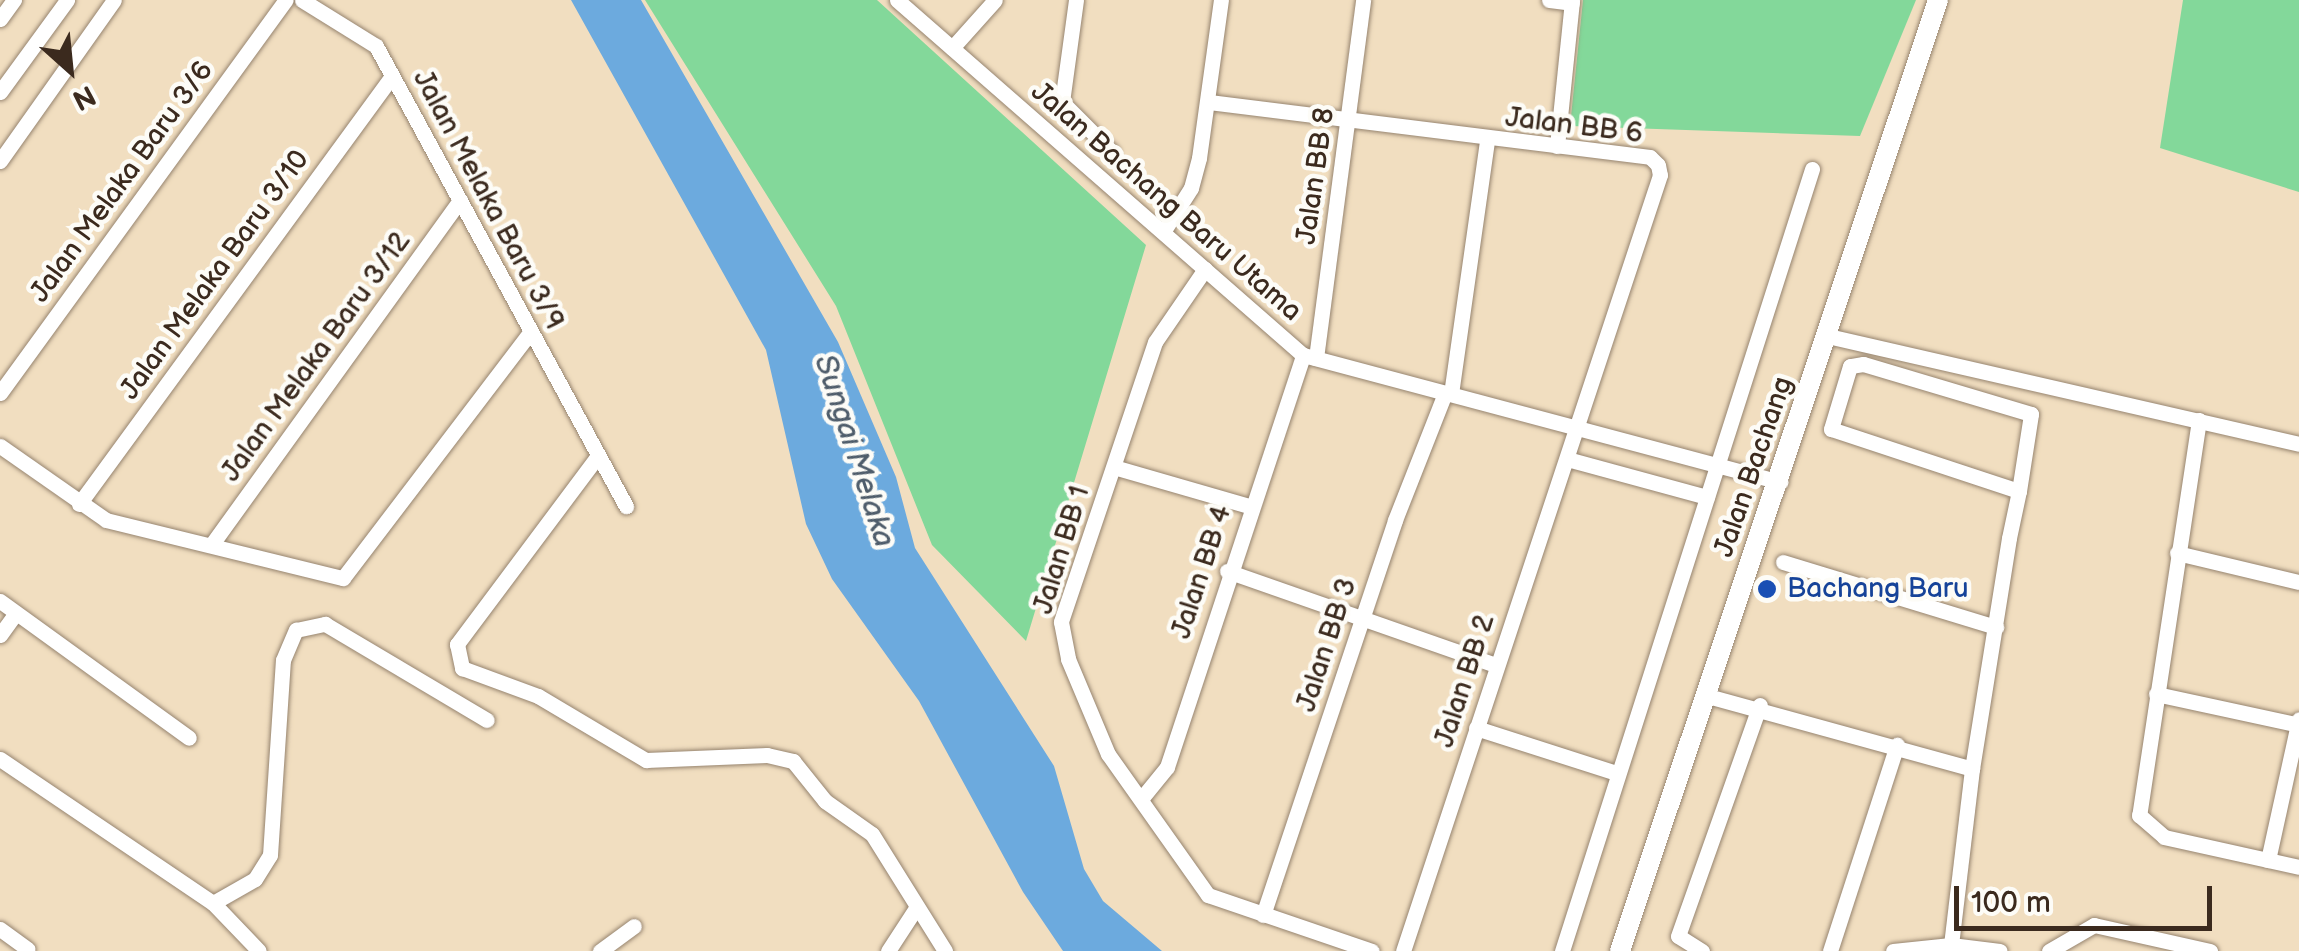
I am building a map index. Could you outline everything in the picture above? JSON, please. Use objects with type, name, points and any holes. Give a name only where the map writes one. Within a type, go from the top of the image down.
[{"type":"street","points":[[0,19],[14,0]]},
{"type":"street","points":[[0,92],[67,0]]},
{"type":"street","points":[[0,162],[114,0]]},
{"type":"street","name":"Jalan Melaka Baru 3/6","points":[[0,393],[286,0]]},
{"type":"street","name":"Jalan Melaka Baru 3/9","points":[[302,0],[364,36],[392,76],[626,506]]},
{"type":"street","name":"Jalan Bachang Baru Utama","points":[[897,0],[1309,357],[1780,482]]},
{"type":"street","points":[[952,48],[995,0]]},
{"type":"street","points":[[1076,0],[1062,102],[1112,152]]},
{"type":"street","points":[[1163,232],[1191,188],[1209,102],[1221,0]]},
{"type":"street","name":"Jalan BB 8","points":[[1309,357],[1348,124],[1364,0]]},
{"type":"street","points":[[1549,0],[1572,1],[1558,146]]},
{"type":"street","name":"Jalan Bachang","points":[[1620,951],[1704,695],[1780,482],[1938,0]]},
{"type":"street","name":"Jalan Melaka Baru 3/10","points":[[79,504],[392,76]]},
{"type":"street","name":"Jalan BB 6","points":[[1209,102],[1487,142],[1650,157],[1660,176],[1577,428]]},
{"type":"street","name":"Jalan BB 3","points":[[1263,916],[1362,618],[1448,394],[1487,142]]},
{"type":"street","points":[[1562,951],[1812,170]]},
{"type":"street","name":"Jalan Melaka Baru 3/12","points":[[212,544],[460,200]]},
{"type":"street","name":"Jalan BB 1","points":[[1205,269],[1155,342],[1061,622],[1068,659],[1108,754],[1208,895],[1372,951]]},
{"type":"street","points":[[0,446],[79,504],[134,530],[212,544],[343,578],[531,331]]},
{"type":"street","points":[[1828,336],[2299,444]]},
{"type":"street","name":"Jalan BB 4","points":[[1141,799],[1166,767],[1249,506],[1309,357]]},
{"type":"street","points":[[1951,945],[1972,769],[2031,414],[1857,362],[1831,430],[2018,491]]},
{"type":"street","points":[[2200,420],[2139,816],[2164,836],[2299,867]]},
{"type":"street","name":"Jalan BB 2","points":[[1403,951],[1577,428]]},
{"type":"street","points":[[598,456],[457,644],[462,668],[538,696],[646,760],[767,755],[794,760],[825,801],[872,834],[945,951]]},
{"type":"street","points":[[1567,458],[1707,496]]},
{"type":"street","points":[[1114,467],[1249,506]]},
{"type":"street","points":[[2177,553],[2299,582]]},
{"type":"street","points":[[1783,562],[1996,627]]},
{"type":"street","points":[[1227,571],[1496,666]]},
{"type":"street","points":[[0,602],[189,738]]},
{"type":"street","points":[[0,636],[16,613]]},
{"type":"street","points":[[212,903],[255,879],[270,856],[284,660],[296,630],[324,624],[487,720]]},
{"type":"street","points":[[2156,694],[2298,723],[2268,860]]},
{"type":"street","points":[[1704,695],[1760,705],[1972,769]]},
{"type":"street","points":[[1702,951],[1678,936],[1760,705]]},
{"type":"street","points":[[1476,728],[1616,773]]},
{"type":"street","points":[[1830,951],[1897,745]]},
{"type":"street","points":[[0,760],[212,903],[260,951]]},
{"type":"street","points":[[888,951],[916,908]]},
{"type":"street","points":[[2049,951],[2094,925],[2210,951]]},
{"type":"street","points":[[600,951],[634,926]]},
{"type":"street","points":[[0,929],[28,950]]},
{"type":"street","points":[[1893,951],[1951,945],[2000,951]]},
{"type":"green space","points":[[645,0],[877,0],[1146,245],[1026,641],[932,545],[836,306]]},
{"type":"green space","points":[[1583,0],[1916,0],[1860,136],[1570,126]]},
{"type":"green space","points":[[2183,0],[2299,0],[2299,192],[2160,148]]},
{"type":"water","name":"Sungai Melaka","points":[[571,0],[641,0],[838,342],[896,477],[915,548],[1054,766],[1084,869],[1103,901],[1162,951],[1063,951],[1023,892],[919,701],[832,579],[806,524],[766,350]]},
{"type":"place","name":"Bachang Baru","points":[[1767,589]]}]
